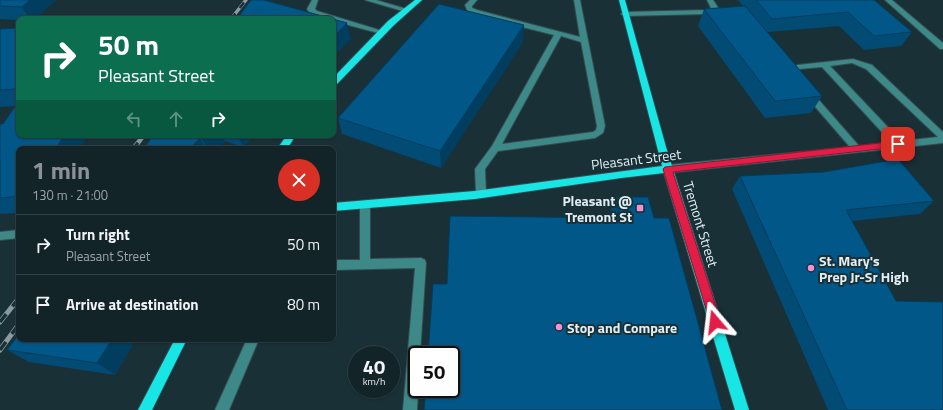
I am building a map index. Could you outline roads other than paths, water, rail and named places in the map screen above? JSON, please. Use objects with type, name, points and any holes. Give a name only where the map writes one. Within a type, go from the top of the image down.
[{"type":"main road","points":[[336,81],[382,32],[419,0]]},
{"type":"main road","name":"Tremont Street","points":[[622,0],[668,169],[742,410]]},
{"type":"main road","name":"Pleasant Street","points":[[336,207],[481,194],[614,175],[668,169]]},
{"type":"main road","points":[[145,410],[179,342]]},
{"type":"street","points":[[315,0],[311,9],[314,13],[325,16]]},
{"type":"street","points":[[368,0],[406,10]]},
{"type":"street","points":[[474,0],[468,5],[469,9],[474,12],[584,40]]},
{"type":"street","points":[[495,148],[595,135],[600,131],[602,126],[576,0]]},
{"type":"street","points":[[625,14],[707,12],[715,9],[710,0]]},
{"type":"street","points":[[888,0],[943,48]]},
{"type":"street","points":[[336,19],[382,32]]},
{"type":"street","points":[[481,194],[480,169],[495,148],[559,33]]},
{"type":"street","points":[[857,149],[793,76],[792,70],[797,67],[853,61],[869,67],[943,138]]},
{"type":"street","points":[[824,64],[898,144]]},
{"type":"street","name":"Pleasant Street","points":[[668,169],[857,149],[943,138]]},
{"type":"street","points":[[365,204],[365,264]]},
{"type":"street","points":[[0,236],[16,234]]},
{"type":"street","points":[[336,265],[421,263],[410,410]]},
{"type":"street","points":[[222,410],[251,342]]},
{"type":"railway","points":[[233,16],[246,0]]},
{"type":"railway","points":[[135,146],[142,138]]},
{"type":"railway","points":[[0,322],[16,302]]},
{"type":"railway","points":[[0,350],[16,328]]},
{"type":"place","name":"Pleasant @ Tremont St","points":[[640,208]]},
{"type":"place","name":"St. Mary's Prep Jr-Sr High","points":[[811,268]]},
{"type":"place","name":"Stop and Compare","points":[[559,327]]}]
